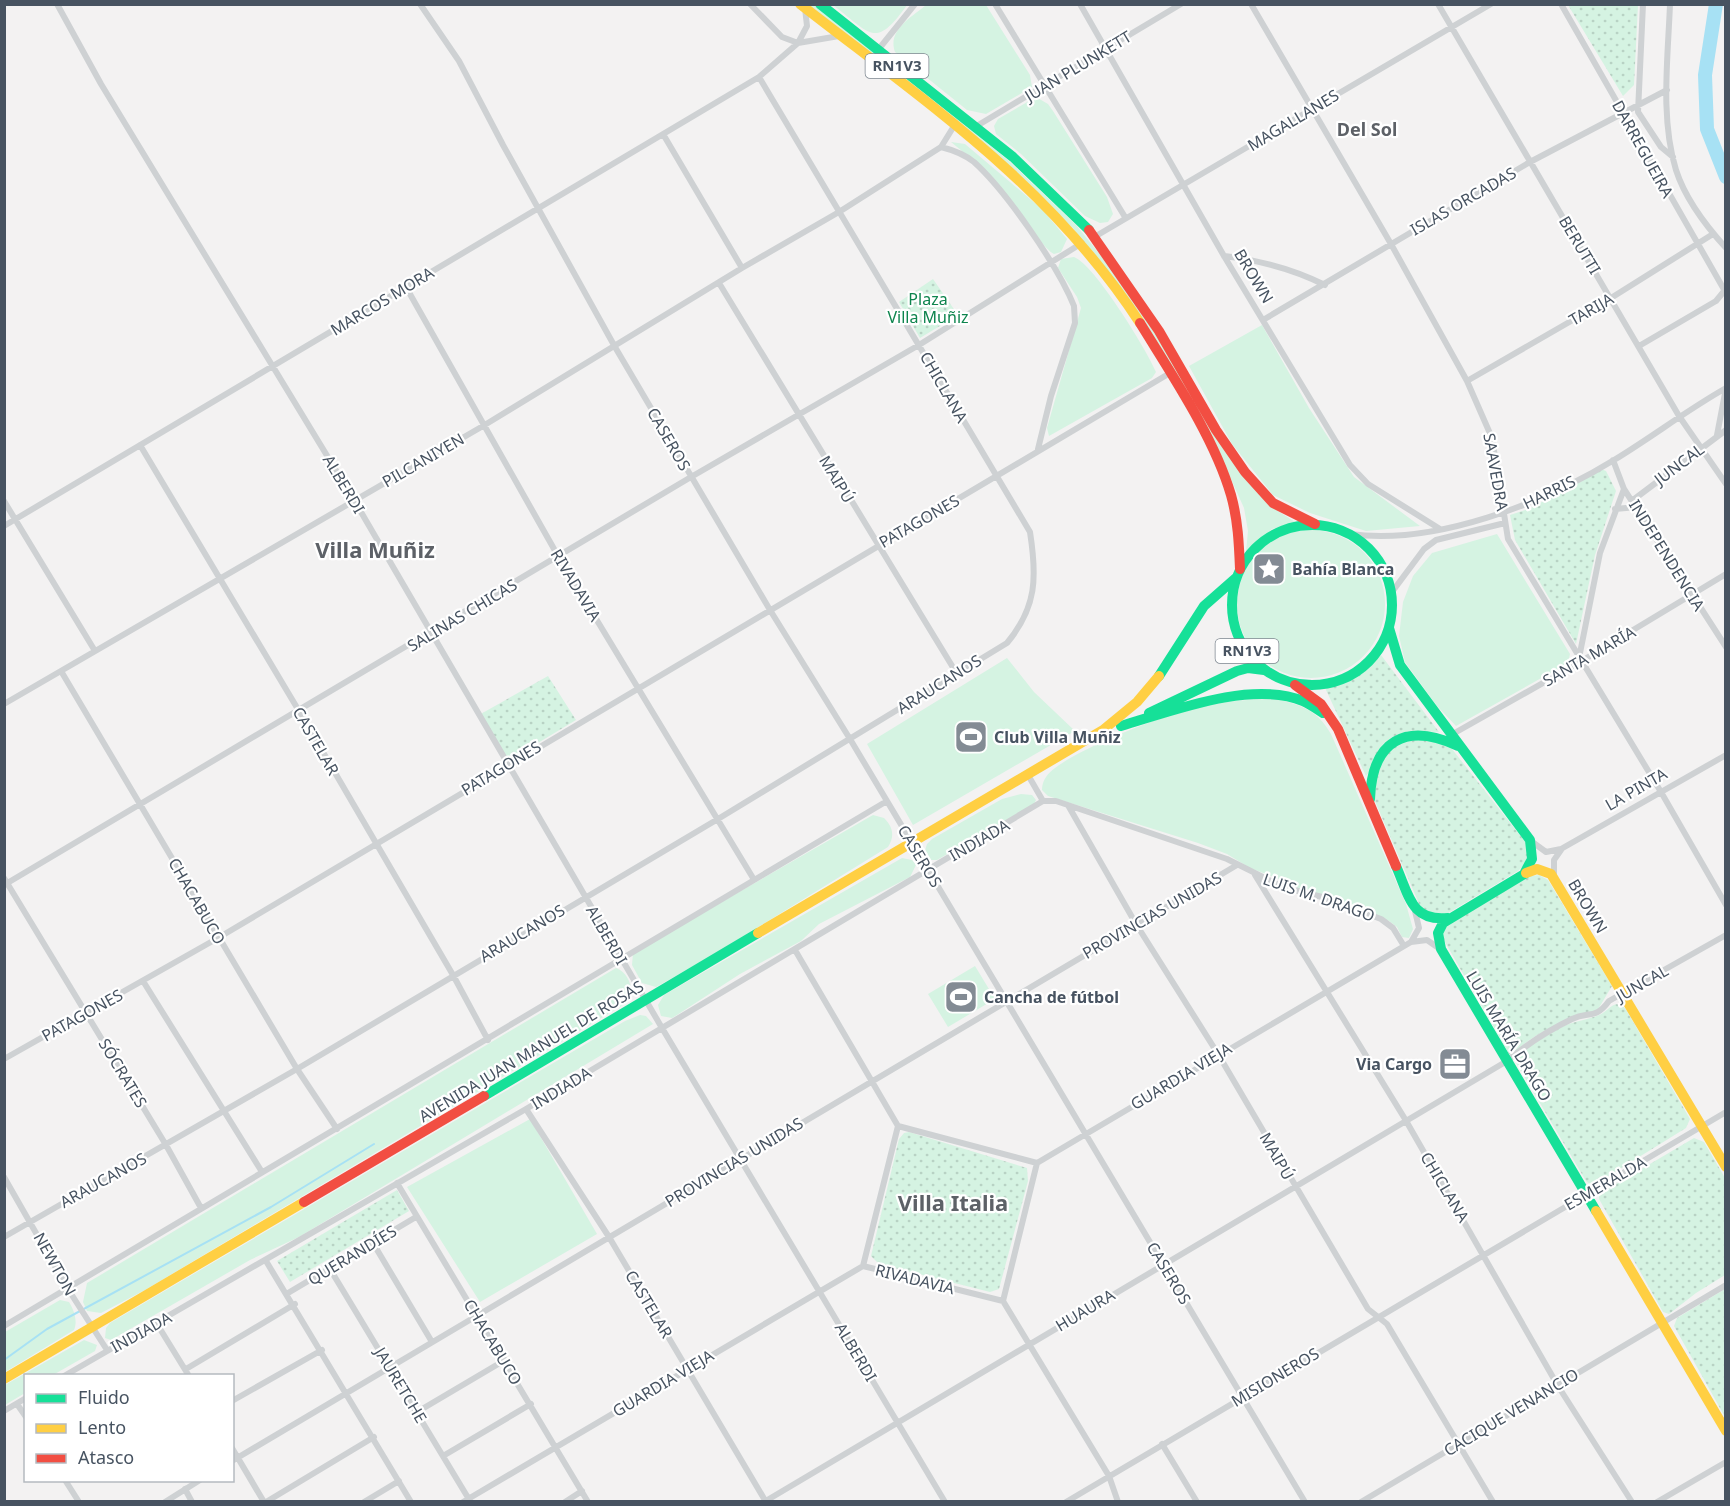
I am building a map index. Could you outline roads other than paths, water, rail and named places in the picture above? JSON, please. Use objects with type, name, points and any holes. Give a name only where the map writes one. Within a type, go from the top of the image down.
[{"type":"main road","name":"RN1V3","points":[[820,4],[1013,157],[1096,236],[1159,331],[1228,449],[1273,503],[1315,524],[1350,534],[1365,544],[1378,558],[1392,592],[1393,610],[1389,628],[1371,659],[1349,675],[1323,684],[1305,684],[1287,681],[1270,673],[1256,661],[1236,631],[1232,613],[1232,594],[1239,573],[1250,553],[1271,536],[1297,526],[1315,524]]},
{"type":"main road","name":"RN1V3","points":[[803,6],[1020,180],[1082,243],[1139,321],[1216,454],[1228,482],[1239,523],[1239,573]]},
{"type":"main road","name":"AVENIDA JUAN MANUEL DE ROSAS","points":[[4,1379],[1028,775],[1114,722],[1145,694],[1164,669],[1202,605],[1216,590],[1239,573]]},
{"type":"main road","points":[[1287,681],[1315,698],[1338,729],[1415,910],[1431,920],[1448,918],[1525,872],[1532,859],[1530,840],[1400,665],[1392,648],[1389,628]]},
{"type":"main road","name":"AVENIDA JUAN MANUEL DE ROSAS","points":[[1073,748],[1236,671],[1255,668],[1270,673]]},
{"type":"main road","points":[[1121,726],[1210,702],[1273,695],[1294,697],[1312,705],[1338,729]]},
{"type":"main road","points":[[1370,804],[1373,768],[1380,754],[1392,742],[1422,734],[1442,738],[1461,748]]},
{"type":"main road","name":"BROWN","points":[[1525,872],[1542,870],[1554,878],[1725,1167]]},
{"type":"main road","points":[[1441,949],[1438,933],[1448,918]]},
{"type":"main road","name":"LUIS MARÍA DRAGO","points":[[1441,949],[1725,1431]]},
{"type":"street","name":"ALBERDI","points":[[57,4],[101,84],[354,500],[620,958],[945,1502]]},
{"type":"street","name":"CASEROS","points":[[420,4],[459,61],[538,209],[691,477],[1305,1502]]},
{"type":"street","points":[[750,4],[782,37],[798,43],[839,36]]},
{"type":"street","points":[[878,50],[915,4]]},
{"type":"street","points":[[995,4],[1125,218]]},
{"type":"street","name":"BROWN","points":[[1080,4],[1224,256],[1350,465],[1368,484],[1440,529]]},
{"type":"street","name":"JUAN PLUNKETT","points":[[975,127],[1182,4]]},
{"type":"street","name":"SAAVEDRA","points":[[1251,4],[1391,244],[1467,381],[1492,438],[1508,539],[1661,792],[1725,906]]},
{"type":"street","name":"BERUTTI","points":[[1438,4],[1679,416],[1725,484]]},
{"type":"street","name":"MAGALLANES","points":[[1096,236],[1105,233],[1125,218],[1491,4]]},
{"type":"street","name":"DARREGUEIRA","points":[[1560,4],[1725,291]]},
{"type":"street","points":[[1642,4],[1638,112],[1661,147],[1673,157]]},
{"type":"street","points":[[1670,4],[1667,90],[1676,171],[1690,199],[1725,248]]},
{"type":"street","points":[[798,43],[807,26],[803,6]]},
{"type":"street","name":"MARCOS MORA","points":[[4,526],[759,77],[798,43]]},
{"type":"street","name":"CHICLANA","points":[[759,77],[1030,532],[1034,569],[1027,615]]},
{"type":"street","name":"ISLAS ORCADAS","points":[[1263,320],[1530,162],[1667,90]]},
{"type":"street","points":[[839,212],[941,147],[954,126]]},
{"type":"street","points":[[663,134],[742,268]]},
{"type":"street","points":[[941,147],[955,150],[973,161],[991,179],[1019,215],[1072,299],[1076,312],[1038,449]]},
{"type":"street","name":"PILCANIYEN","points":[[4,704],[483,426],[742,268],[839,212]]},
{"type":"street","name":"TARIJA","points":[[1467,381],[1611,298],[1713,234]]},
{"type":"street","points":[[919,345],[1082,243]]},
{"type":"street","points":[[1224,256],[1255,261],[1311,278],[1325,285]]},
{"type":"street","name":"MAIPÚ","points":[[719,283],[957,674]]},
{"type":"street","name":"RIVADAVIA","points":[[406,287],[558,556],[753,879]]},
{"type":"street","points":[[1639,346],[1716,301],[1725,291]]},
{"type":"street","name":"SALINAS CHICAS","points":[[6,882],[141,805],[691,477],[919,345]]},
{"type":"street","points":[[996,476],[1038,449],[1170,373]]},
{"type":"street","points":[[1718,435],[1725,388]]},
{"type":"street","name":"HARRIS","points":[[1350,534],[1377,537],[1440,529],[1504,514],[1613,460],[1725,388]]},
{"type":"street","name":"JUNCAL","points":[[1633,500],[1725,430]]},
{"type":"street","name":"CASTELAR","points":[[140,445],[299,711],[453,975],[488,1040]]},
{"type":"street","name":"INDEPENDENCIA","points":[[1613,460],[1624,489],[1725,648]]},
{"type":"street","name":"PATAGONES","points":[[4,1059],[218,938],[877,544],[996,476]]},
{"type":"street","points":[[1580,661],[1600,553],[1624,489]]},
{"type":"street","points":[[4,501],[95,651]]},
{"type":"street","points":[[1615,509],[1637,507]]},
{"type":"street","points":[[1392,592],[1424,549],[1436,540],[1505,523]]},
{"type":"street","name":"SANTA MARÍA","points":[[1451,735],[1725,574]]},
{"type":"street","name":"ARAUCANOS","points":[[4,1237],[297,1069],[957,674],[1006,643],[1027,615]]},
{"type":"street","name":"CHACABUCO","points":[[61,671],[218,938],[297,1069],[337,1130]]},
{"type":"street","name":"LA PINTA","points":[[1561,849],[1725,755]]},
{"type":"street","points":[[1028,775],[1043,801]]},
{"type":"street","points":[[4,1326],[887,801]]},
{"type":"street","name":"LUIS M. DRAGO","points":[[1043,801],[1056,801],[1227,859],[1283,887],[1332,900],[1381,918],[1393,928],[1404,946]]},
{"type":"street","name":"INDIADA","points":[[67,1374],[526,1109],[1043,801]]},
{"type":"street","name":"MAIPÚ","points":[[1069,806],[1136,924],[1218,1054],[1368,1309],[1387,1324],[1493,1502]]},
{"type":"street","points":[[1530,840],[1546,852],[1561,849]]},
{"type":"street","points":[[1554,878],[1554,860],[1561,849]]},
{"type":"street","name":"PROVINCIAS UNIDAS","points":[[235,1459],[1237,865]]},
{"type":"street","name":"CHICLANA","points":[[1255,874],[1405,1119],[1558,1385],[1632,1502]]},
{"type":"street","name":"SÓCRATES","points":[[6,882],[166,1145],[201,1208]]},
{"type":"street","points":[[1412,942],[1419,928],[1415,910]]},
{"type":"street","name":"JUNCAL","points":[[1405,1119],[1507,1061],[1526,1046],[1575,1018],[1594,1016],[1623,994],[1725,935]]},
{"type":"street","points":[[1325,991],[1412,942],[1427,940],[1441,949]]},
{"type":"street","points":[[795,950],[898,1126],[1037,1163],[1003,1301],[1109,1476],[1118,1502]]},
{"type":"street","points":[[143,981],[262,1172]]},
{"type":"street","name":"GUARDIA VIEJA","points":[[1037,1163],[1325,991]]},
{"type":"street","name":"CASTELAR","points":[[526,1109],[609,1237],[765,1501]]},
{"type":"street","name":"ESMERALDA","points":[[1484,1253],[1586,1196],[1725,1112]]},
{"type":"street","name":"HUAURA","points":[[765,1501],[1405,1119]]},
{"type":"street","name":"RIVADAVIA","points":[[898,1126],[863,1266],[1003,1301]]},
{"type":"street","name":"NEWTON","points":[[4,1178],[31,1221],[68,1289],[107,1350]]},
{"type":"street","name":"CHACABUCO","points":[[397,1183],[588,1502]]},
{"type":"street","name":"QUERANDÍES","points":[[288,1293],[416,1217]]},
{"type":"street","points":[[373,1243],[432,1342]]},
{"type":"street","name":"MISIONEROS","points":[[1066,1502],[1484,1253]]},
{"type":"street","points":[[266,1261],[295,1304],[411,1502]]},
{"type":"street","name":"GUARDIA VIEJA","points":[[467,1500],[863,1266]]},
{"type":"street","name":"JAURETCHE","points":[[330,1269],[417,1412],[467,1500]]},
{"type":"street","name":"CACIQUE VENANCIO","points":[[1361,1502],[1725,1285]]},
{"type":"street","name":"QUERANDÍES","points":[[188,1372],[295,1304]]},
{"type":"street","points":[[157,1324],[188,1372]]},
{"type":"street","points":[[234,1400],[322,1350]]},
{"type":"street","points":[[417,1412],[505,1360]]},
{"type":"street","points":[[4,1411],[24,1399]]},
{"type":"street","points":[[17,1404],[24,1414]]},
{"type":"street","points":[[443,1456],[531,1404]]},
{"type":"street","points":[[235,1459],[265,1502],[374,1437]]},
{"type":"street","points":[[1162,1444],[1197,1502]]},
{"type":"street","points":[[1657,1502],[1725,1462]]},
{"type":"street","points":[[364,1502],[399,1481]]},
{"type":"street","points":[[66,1482],[78,1502]]},
{"type":"street","points":[[165,1502],[197,1482]]},
{"type":"street","points":[[185,1489],[192,1502]]},
{"type":"street","points":[[565,1502],[582,1491]]},
{"type":"waterway","points":[[1716,4],[1705,75],[1707,129],[1726,177]]},
{"type":"waterway","points":[[4,1360],[47,1329],[271,1207],[374,1144]]},
{"type":"place","name":"Bahía Blanca","points":[[1269,569]]},
{"type":"place","name":"Club Villa Muñiz","points":[[971,737]]},
{"type":"place","name":"Cancha de fútbol","points":[[961,997]]},
{"type":"place","name":"Via Cargo","points":[[1455,1064]]},
{"type":"district","name":"Del Sol","points":[[1367,130]]},
{"type":"district","name":"Villa Muñiz","points":[[375,550]]},
{"type":"district","name":"Villa Italia","points":[[953,1203]]},
{"type":"park label","name":"Plaza Villa Muñiz","points":[[928,308]]}]
